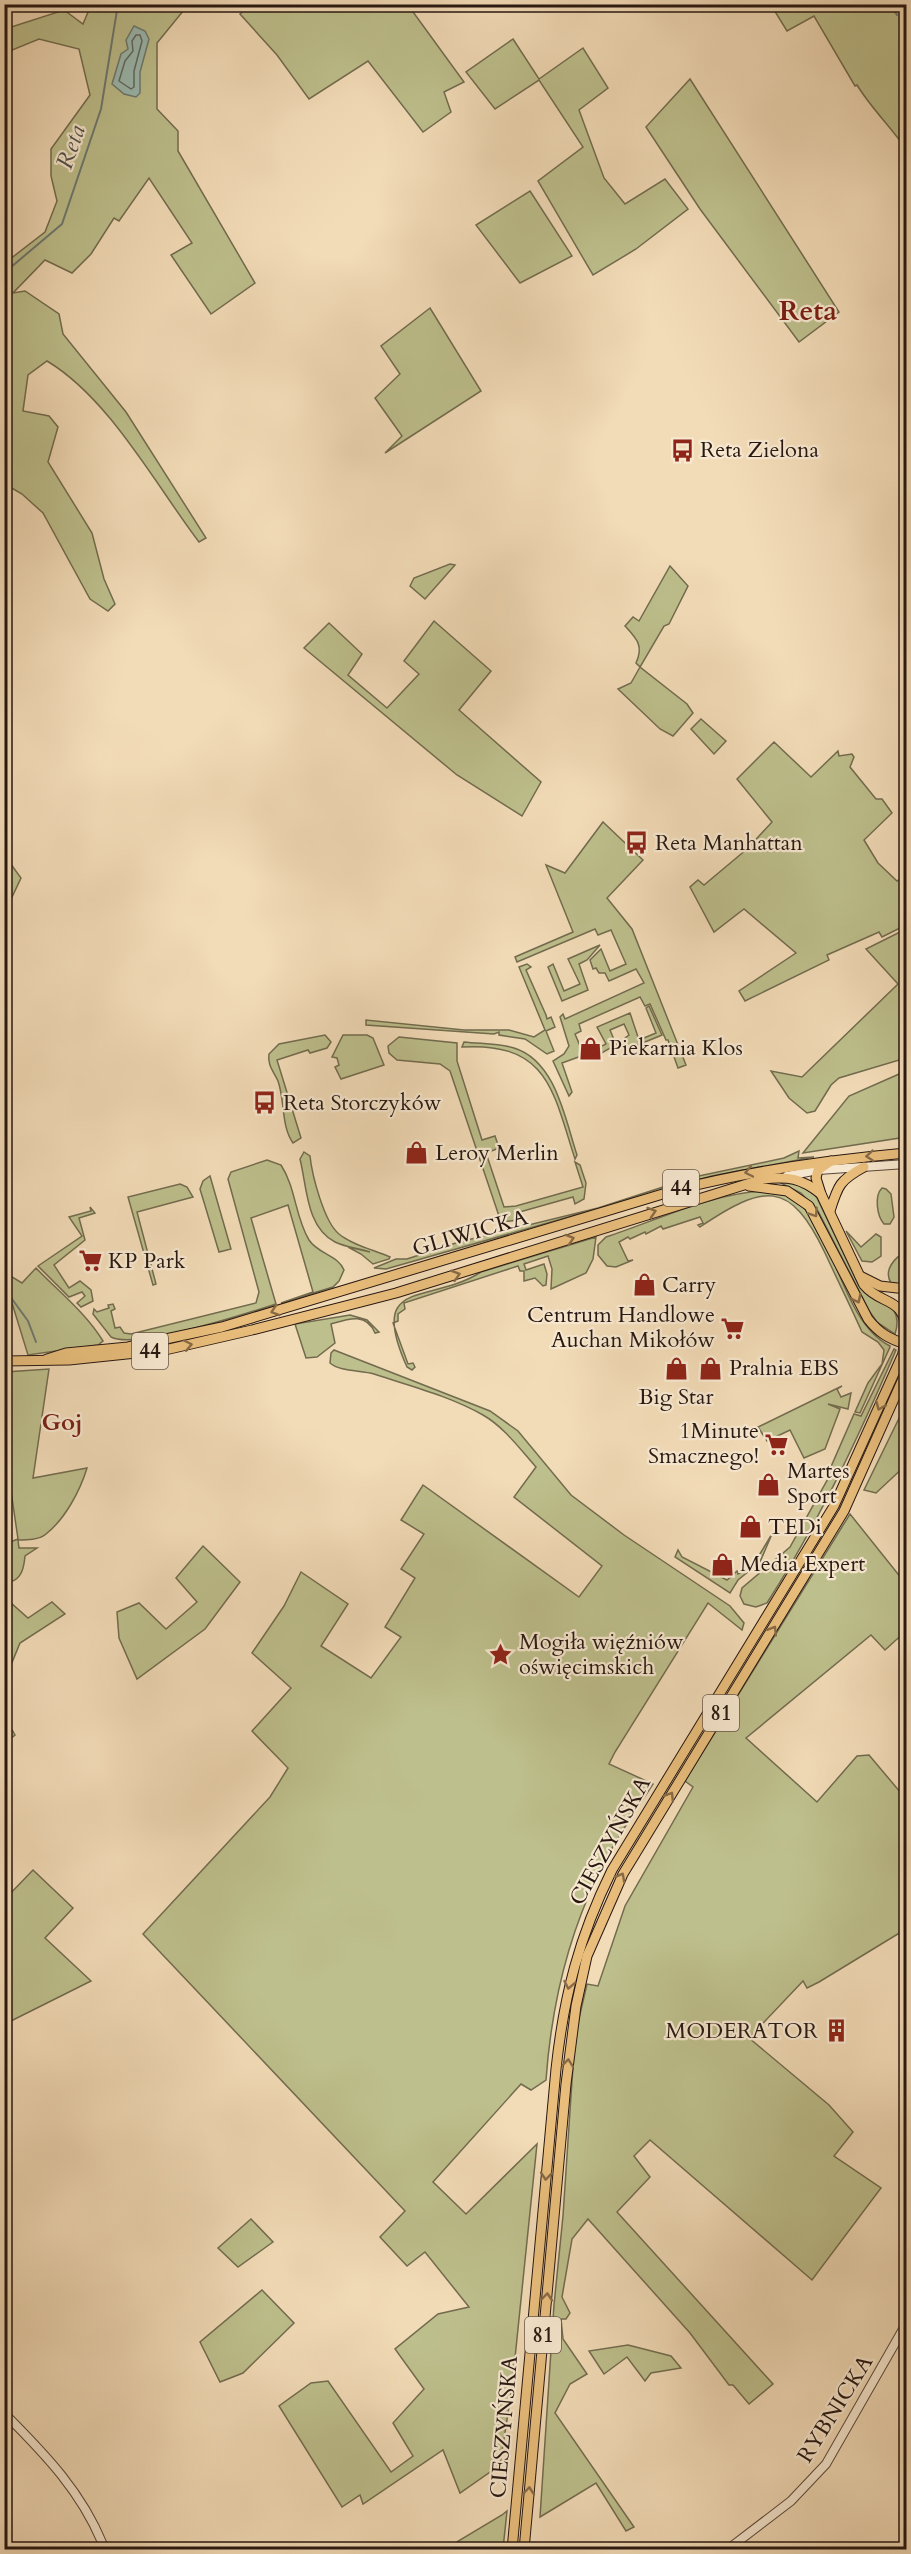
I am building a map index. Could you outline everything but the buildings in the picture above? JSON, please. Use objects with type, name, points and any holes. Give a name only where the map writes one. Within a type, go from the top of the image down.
[{"type":"main road","name":"GLIWICKA","points":[[47,1359],[66,1353],[128,1347],[222,1328],[676,1190],[726,1177],[807,1162],[906,1153]]},
{"type":"main road","points":[[833,1160],[818,1170],[816,1178],[821,1194],[869,1291],[898,1307],[904,1318],[906,1332]]},
{"type":"main road","points":[[807,1162],[818,1170],[826,1191],[829,1209]]},
{"type":"main road","points":[[829,1209],[839,1184],[846,1177],[864,1167]]},
{"type":"main road","name":"GLIWICKA","points":[[4,1361],[92,1358],[165,1350],[252,1330],[405,1290],[689,1200],[763,1179],[787,1176]]},
{"type":"main road","points":[[787,1176],[808,1184],[821,1194]]},
{"type":"main road","points":[[744,1186],[787,1191],[809,1206],[868,1319],[891,1340],[905,1347]]},
{"type":"main road","points":[[860,1276],[880,1286],[906,1289]]},
{"type":"main road","name":"CIESZYŃSKA","points":[[512,2550],[560,2037],[577,1953],[593,1908],[612,1870],[834,1506],[905,1347],[906,1332]]},
{"type":"main road","name":"CIESZYŃSKA","points":[[524,2550],[566,2084],[576,2006],[587,1956],[622,1874],[804,1581],[844,1510],[906,1372]]},
{"type":"street","name":"GLIWICKA","points":[[787,1176],[818,1170],[906,1164]]},
{"type":"street","name":"RYBNICKA","points":[[727,2550],[791,2501],[826,2464],[906,2324]]},
{"type":"street","points":[[4,2413],[71,2484],[105,2550]]},
{"type":"green space","points":[[91,5],[188,5],[157,43],[157,109],[178,131],[178,151],[255,283],[211,314],[171,255],[192,243],[149,178],[119,221],[114,218],[91,254],[72,273],[45,260],[13,293],[25,291],[59,314],[63,334],[126,412],[206,538],[199,542],[111,419],[70,377],[47,361],[28,375],[23,411],[49,416],[58,427],[48,462],[92,533],[104,579],[115,604],[108,611],[90,599],[43,513],[22,494],[5,484],[5,263],[45,232],[57,201],[51,176],[51,149],[90,95],[79,49],[39,39],[5,53],[5,29],[64,10],[83,24]]},
{"type":"green space","points":[[250,5],[408,5],[464,82],[444,92],[451,112],[423,132],[368,61],[309,99],[277,55],[240,14]]},
{"type":"green space","points":[[771,5],[897,5],[906,19],[906,149],[857,85],[855,86],[814,16],[787,31]]},
{"type":"green space","points":[[513,39],[539,79],[583,48],[608,88],[579,110],[604,178],[625,204],[665,179],[688,209],[636,249],[593,275],[538,181],[583,147],[539,80],[495,109],[466,72]]},
{"type":"green space","points":[[690,79],[839,312],[799,342],[700,209],[646,127]]},
{"type":"green space","points":[[530,191],[572,256],[520,283],[476,225]]},
{"type":"green space","points":[[430,308],[481,391],[385,453],[402,436],[375,398],[400,374],[381,346]]},
{"type":"green space","points":[[450,564],[455,565],[425,599],[410,586],[414,578]]},
{"type":"green space","points":[[670,566],[688,586],[669,624],[664,626],[640,667],[636,663],[639,652],[638,643],[625,626],[633,617],[639,621]]},
{"type":"green space","points":[[434,621],[491,671],[459,710],[541,782],[522,816],[457,775],[304,648],[329,623],[362,654],[348,675],[387,708],[419,674],[404,661]]},
{"type":"green space","points":[[640,667],[687,704],[693,713],[673,736],[660,729],[618,689],[631,683]]},
{"type":"green space","points":[[701,719],[726,741],[714,754],[691,729]]},
{"type":"green space","points":[[774,742],[811,777],[838,751],[839,756],[852,754],[854,757],[850,767],[876,799],[882,799],[892,813],[864,840],[878,863],[897,881],[906,875],[906,896],[901,899],[906,906],[906,925],[882,937],[879,932],[827,955],[829,960],[745,1001],[739,991],[796,953],[744,909],[714,932],[690,887],[698,880],[704,885],[747,849],[772,822],[737,779]]},
{"type":"green space","points":[[603,822],[643,860],[607,898],[632,929],[686,1065],[678,1068],[668,1040],[650,1004],[645,1006],[640,997],[579,1024],[581,1031],[575,1034],[584,1055],[562,1063],[572,1092],[569,1096],[553,1061],[564,1054],[569,1046],[560,1017],[563,1014],[565,1019],[644,983],[636,969],[609,981],[605,973],[599,973],[596,968],[593,969],[590,960],[601,949],[610,971],[626,964],[611,930],[598,935],[595,929],[517,962],[515,957],[573,932],[546,865],[565,873]]},
{"type":"green space","points":[[5,856],[21,878],[5,912]]},
{"type":"green space","points":[[906,929],[906,974],[902,988],[906,992],[906,1058],[839,1078],[831,1085],[815,1111],[807,1113],[789,1098],[771,1071],[802,1077],[898,984],[866,949]]},
{"type":"green space","points":[[600,945],[587,960],[579,964],[588,990],[562,1001],[548,967],[553,964],[564,991],[580,984],[568,959]]},
{"type":"green space","points":[[527,964],[531,967],[526,970],[547,1019],[551,1017],[555,1027],[546,1031],[554,1051],[547,1054],[525,1039],[499,1035],[499,1032],[494,1034],[366,1025],[366,1020],[464,1030],[509,1030],[534,1037],[545,1030],[519,967]]},
{"type":"green space","points":[[649,1006],[662,1035],[623,1051],[625,1038],[629,1035],[624,1024],[610,1030],[615,1042],[620,1040],[619,1043],[600,1054],[598,1048],[606,1044],[597,1027],[630,1013],[639,1040],[656,1033],[646,1008]]},
{"type":"green space","points":[[325,1035],[331,1042],[327,1048],[310,1053],[308,1050],[277,1060],[301,1138],[293,1143],[287,1129],[280,1089],[270,1065],[269,1054],[279,1044]]},
{"type":"green space","points":[[343,1035],[367,1035],[373,1038],[384,1065],[341,1079],[335,1067],[339,1065],[337,1058],[332,1057]]},
{"type":"green space","points":[[399,1037],[457,1043],[457,1061],[482,1140],[495,1136],[499,1148],[486,1153],[504,1207],[516,1206],[583,1187],[575,1162],[580,1165],[586,1183],[584,1199],[575,1204],[573,1197],[516,1213],[518,1220],[501,1222],[450,1071],[440,1064],[397,1060],[389,1053],[388,1046]]},
{"type":"green space","points":[[464,1042],[508,1046],[528,1055],[540,1065],[557,1093],[563,1109],[577,1155],[575,1159],[553,1093],[543,1076],[530,1063],[513,1053],[491,1048],[462,1047]]},
{"type":"green space","points":[[906,1071],[906,1137],[803,1153],[849,1096]]},
{"type":"green space","points":[[799,1151],[798,1158],[814,1157],[712,1176],[386,1269],[374,1268],[396,1259],[407,1259],[459,1242],[598,1208],[694,1177],[784,1158]]},
{"type":"green space","points":[[304,1152],[310,1156],[320,1198],[334,1228],[350,1241],[390,1257],[389,1259],[373,1264],[348,1247],[370,1252],[335,1242],[318,1227],[309,1205],[300,1159]]},
{"type":"green space","points":[[267,1160],[281,1165],[286,1174],[309,1240],[337,1261],[344,1270],[339,1281],[333,1287],[281,1303],[313,1292],[288,1205],[251,1218],[276,1304],[167,1334],[124,1340],[111,1337],[93,1314],[94,1309],[97,1312],[113,1304],[115,1309],[111,1311],[115,1328],[120,1327],[124,1333],[131,1334],[256,1303],[259,1292],[228,1179],[231,1172]]},
{"type":"green space","points":[[210,1176],[231,1249],[219,1252],[200,1189],[203,1181]]},
{"type":"green space","points":[[788,1180],[811,1190],[817,1198],[859,1286],[893,1310],[897,1324],[895,1334],[877,1322],[870,1312],[818,1211],[801,1193],[777,1181]]},
{"type":"green space","points":[[180,1184],[187,1187],[193,1197],[137,1212],[156,1284],[153,1285],[128,1197]]},
{"type":"green space","points":[[882,1188],[891,1194],[894,1217],[890,1224],[884,1224],[878,1211],[877,1201]]},
{"type":"green space","points":[[766,1191],[784,1194],[801,1205],[826,1243],[858,1314],[872,1333],[890,1346],[890,1347],[860,1413],[855,1412],[868,1383],[882,1364],[884,1350],[878,1342],[862,1332],[812,1229],[800,1212],[787,1201],[773,1196],[758,1197],[722,1213],[700,1227],[698,1225],[703,1223],[700,1217],[663,1229],[661,1226],[630,1239],[628,1237],[619,1242],[628,1261],[633,1260],[616,1267],[607,1266],[598,1255],[598,1245],[606,1237],[705,1202]]},
{"type":"green space","points":[[90,1207],[95,1213],[79,1218],[85,1240],[54,1265],[69,1288],[80,1281],[91,1290],[93,1301],[81,1307],[77,1303],[85,1296],[82,1292],[69,1297],[38,1266],[82,1236],[69,1217],[91,1211]]},
{"type":"green space","points":[[846,1231],[861,1247],[876,1234],[881,1237],[881,1256],[872,1262],[862,1261]]},
{"type":"green space","points":[[596,1237],[593,1259],[586,1273],[551,1289],[552,1269],[548,1256],[524,1264],[526,1270],[544,1264],[547,1274],[546,1285],[543,1286],[535,1278],[524,1281],[524,1271],[520,1271],[518,1266],[404,1303],[405,1309],[398,1314],[398,1321],[395,1322],[394,1318],[399,1306],[410,1298],[461,1282],[481,1272]]},
{"type":"green space","points":[[906,1252],[906,1285],[891,1283],[889,1269],[898,1257]]},
{"type":"green space","points":[[36,1268],[80,1311],[103,1341],[98,1345],[28,1355],[12,1303],[5,1299],[4,1272],[22,1283]]},
{"type":"green space","points":[[350,1315],[367,1320],[379,1332],[375,1333],[367,1322],[356,1319],[331,1324],[335,1343],[317,1357],[306,1358],[295,1324]]},
{"type":"green space","points":[[395,1329],[408,1364],[413,1363],[415,1367],[412,1370],[407,1367]]},
{"type":"green space","points":[[894,1349],[896,1350],[852,1447],[804,1542],[767,1603],[756,1607],[744,1604],[740,1596],[742,1588],[790,1547],[830,1475],[830,1469],[854,1414],[861,1416]]},
{"type":"green space","points":[[334,1350],[490,1411],[518,1431],[571,1495],[624,1535],[730,1606],[744,1623],[742,1630],[708,1603],[615,1752],[609,1764],[653,1784],[624,1828],[587,1899],[569,1950],[556,2001],[546,2080],[531,2090],[521,2084],[433,2182],[466,2214],[537,2144],[512,2387],[500,2465],[460,2493],[443,2450],[363,2504],[360,2495],[342,2507],[279,2406],[311,2383],[328,2381],[391,2472],[413,2456],[393,2423],[424,2389],[395,2349],[438,2314],[469,2307],[425,2252],[407,2266],[380,2237],[405,2211],[143,1934],[270,1797],[288,1768],[252,1731],[291,1688],[252,1653],[284,1606],[301,1572],[348,1604],[321,1646],[371,1678],[401,1637],[385,1627],[415,1578],[401,1569],[424,1534],[401,1520],[423,1485],[579,1597],[602,1566],[514,1497],[536,1467],[498,1426],[470,1408],[444,1397],[374,1374],[334,1366],[330,1363],[331,1353]]},
{"type":"green space","points":[[49,1369],[33,1478],[87,1468],[71,1504],[53,1528],[40,1537],[18,1540],[19,1548],[37,1548],[25,1556],[22,1572],[10,1582],[6,1599],[5,1544],[18,1539],[11,1491],[5,1492],[5,1372]]},
{"type":"green space","points":[[842,1386],[837,1389],[841,1397],[851,1393],[848,1409],[828,1404],[840,1409],[825,1449],[804,1458],[790,1430],[767,1441],[758,1427]]},
{"type":"green space","points":[[906,1404],[906,1465],[876,1493],[864,1490]]},
{"type":"green space","points":[[850,1514],[906,1584],[906,1631],[885,1650],[871,1635],[746,1738],[817,1802],[857,1756],[869,1755],[906,1799],[906,1929],[819,1982],[807,1988],[803,1981],[749,2038],[829,2105],[853,2132],[834,2156],[881,2188],[812,2280],[650,2140],[634,2156],[650,2177],[617,2212],[773,2384],[749,2404],[733,2385],[729,2385],[690,2333],[588,2219],[572,2239],[562,2297],[570,2313],[566,2319],[561,2319],[563,2339],[587,2374],[570,2384],[555,2413],[634,2527],[626,2531],[596,2483],[540,2517],[575,2036],[587,1984],[598,1986],[625,1906],[693,1787],[685,1781]]},
{"type":"green space","points":[[772,1534],[760,1562],[738,1580],[730,1593],[675,1557],[678,1550],[682,1557],[727,1580],[737,1571],[738,1574],[752,1567]]},
{"type":"green space","points":[[203,1546],[240,1582],[205,1629],[137,1679],[119,1638],[117,1612],[139,1603],[166,1629],[197,1602],[176,1578]]},
{"type":"green space","points":[[52,1602],[65,1614],[20,1643],[11,1665],[6,1719],[15,1735],[5,1743],[5,1607],[11,1603],[28,1618]]},
{"type":"green space","points":[[33,1870],[73,1908],[45,1938],[91,1981],[5,2024],[5,1899]]},
{"type":"green space","points":[[251,2219],[273,2242],[238,2267],[218,2248]]},
{"type":"green space","points":[[262,2290],[294,2323],[243,2373],[220,2382],[200,2342]]},
{"type":"green space","points":[[628,2345],[671,2356],[681,2368],[651,2373],[645,2381],[627,2357],[604,2374],[589,2351]]},
{"type":"green space","points":[[507,2511],[503,2549],[445,2549],[502,2515]]},
{"type":"water","points":[[134,26],[145,31],[149,39],[140,72],[140,93],[136,97],[124,94],[112,84],[121,54],[128,49],[126,40]]},
{"type":"waterway","name":"Reta","points":[[4,273],[62,224],[101,109],[118,4]]},
{"type":"waterway","points":[[890,4],[897,15]]},
{"type":"waterway","points":[[4,1288],[28,1321],[36,1342]]},
{"type":"place","name":"Reta Zielona","points":[[682,450]]},
{"type":"place","name":"Reta Manhattan","points":[[637,843]]},
{"type":"place","name":"Piekarnia Klos","points":[[591,1048]]},
{"type":"place","name":"Reta Storczyków","points":[[265,1103]]},
{"type":"place","name":"Leroy Merlin","points":[[417,1153]]},
{"type":"place","name":"KP Park","points":[[90,1261]]},
{"type":"place","name":"Carry","points":[[644,1285]]},
{"type":"place","name":"Centrum Handlowe Auchan Mikołów","points":[[733,1328]]},
{"type":"place","name":"Big Star","points":[[676,1368]]},
{"type":"place","name":"Pralnia EBS","points":[[711,1368]]},
{"type":"place","name":"1Minute Smacznego!","points":[[777,1444]]},
{"type":"place","name":"Martes Sport","points":[[769,1484]]},
{"type":"place","name":"TEDi","points":[[750,1527]]},
{"type":"place","name":"Media Expert","points":[[722,1564]]},
{"type":"place","name":"Mogiła więźniów oświęcimskich","points":[[501,1655]]},
{"type":"place","name":"MODERATOR","points":[[836,2031]]},
{"type":"district","name":"Reta","points":[[808,311]]},
{"type":"district","name":"Goj","points":[[62,1422]]}]
